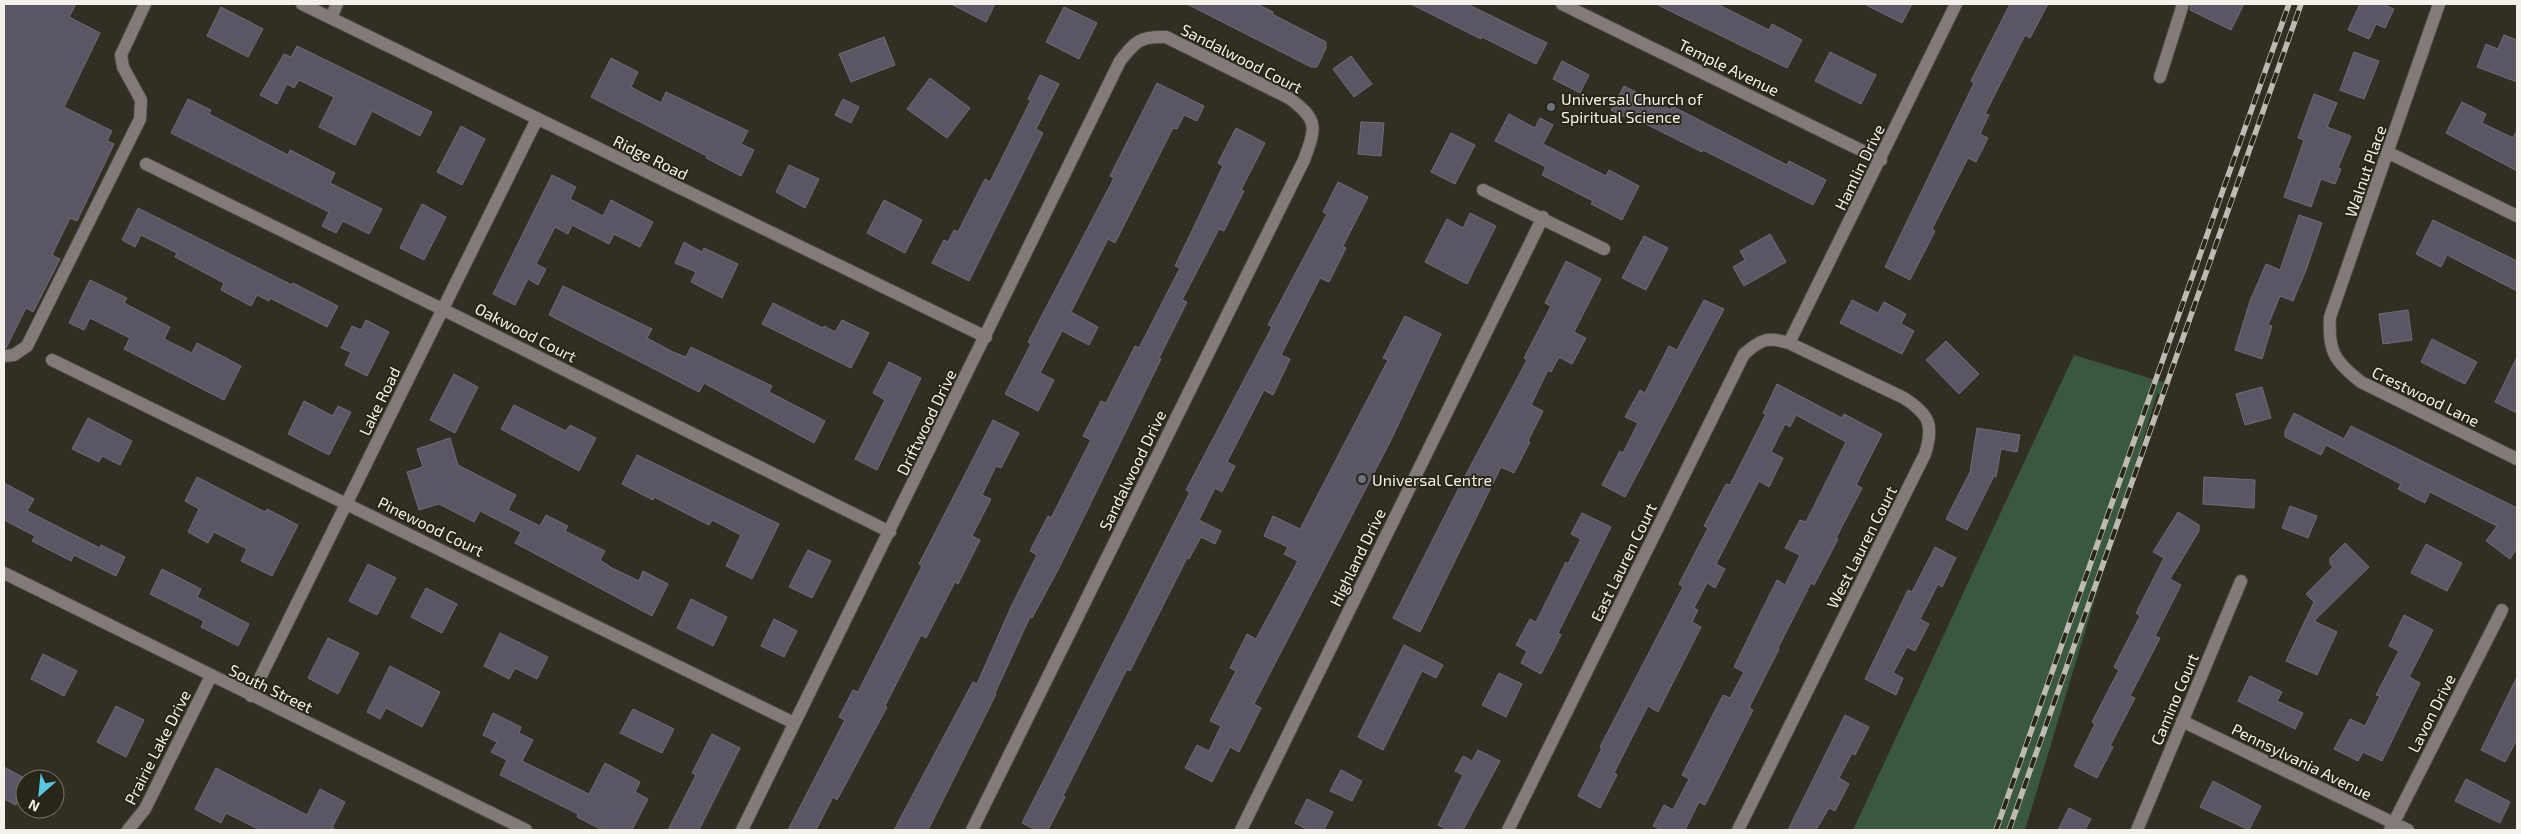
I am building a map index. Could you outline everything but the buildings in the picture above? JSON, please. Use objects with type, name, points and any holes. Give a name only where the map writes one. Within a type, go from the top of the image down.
[{"type":"street","points":[[4,356],[14,355],[27,346],[140,118],[141,100],[123,67],[121,54],[145,4]]},
{"type":"street","name":"Ridge Road","points":[[302,4],[986,338]]},
{"type":"street","points":[[331,18],[337,4]]},
{"type":"street","name":"Temple Avenue","points":[[1562,4],[1881,160]]},
{"type":"street","name":"Hamlin Drive","points":[[1789,343],[1881,160],[1956,4]]},
{"type":"street","points":[[2160,77],[2183,4]]},
{"type":"street","name":"Walnut Place","points":[[2331,350],[2330,317],[2439,4]]},
{"type":"street","name":"Sandalwood Court","points":[[1147,36],[1166,38],[1182,44],[1289,98],[1307,111],[1312,123]]},
{"type":"street","name":"Driftwood Drive","points":[[742,830],[986,338],[1120,60],[1134,44],[1147,36]]},
{"type":"street","name":"Lake Road","points":[[251,696],[537,120]]},
{"type":"street","name":"Sandalwood Drive","points":[[972,830],[1304,160],[1313,135],[1312,123]]},
{"type":"street","points":[[2388,153],[2517,216]]},
{"type":"street","name":"Oakwood Court","points":[[146,164],[442,308],[890,532]]},
{"type":"street","points":[[1483,190],[1604,249]]},
{"type":"street","name":"Highland Drive","points":[[1241,830],[1543,218]]},
{"type":"street","name":"East Lauren Court","points":[[1508,830],[1744,354],[1759,341],[1773,338],[1789,343]]},
{"type":"street","name":"West Lauren Court","points":[[1738,830],[1925,454],[1930,436],[1929,420],[1920,408],[1904,398],[1789,343]]},
{"type":"street","name":"Crestwood Lane","points":[[2331,350],[2342,367],[2361,382],[2517,459]]},
{"type":"street","name":"Pinewood Court","points":[[52,360],[794,722]]},
{"type":"street","name":"South Street","points":[[4,573],[526,830]]},
{"type":"street","name":"Camino Court","points":[[2137,830],[2241,582]]},
{"type":"street","name":"Lavon Drive","points":[[2391,827],[2502,610]]},
{"type":"street","name":"Prairie Lake Drive","points":[[128,830],[145,809],[211,676]]},
{"type":"street","name":"Pennsylvania Avenue","points":[[2182,721],[2391,827],[2408,830]]},
{"type":"green space","points":[[2074,355],[2166,383],[2161,395],[2157,394],[2025,830],[1853,830]]},
{"type":"railway","points":[[1996,830],[2289,4]]},
{"type":"railway","points":[[2009,830],[2301,4]]},
{"type":"place","name":"Universal Church of Spiritual Science","points":[[1551,107]]},
{"type":"place","name":"Universal Centre","points":[[1362,479]]}]
